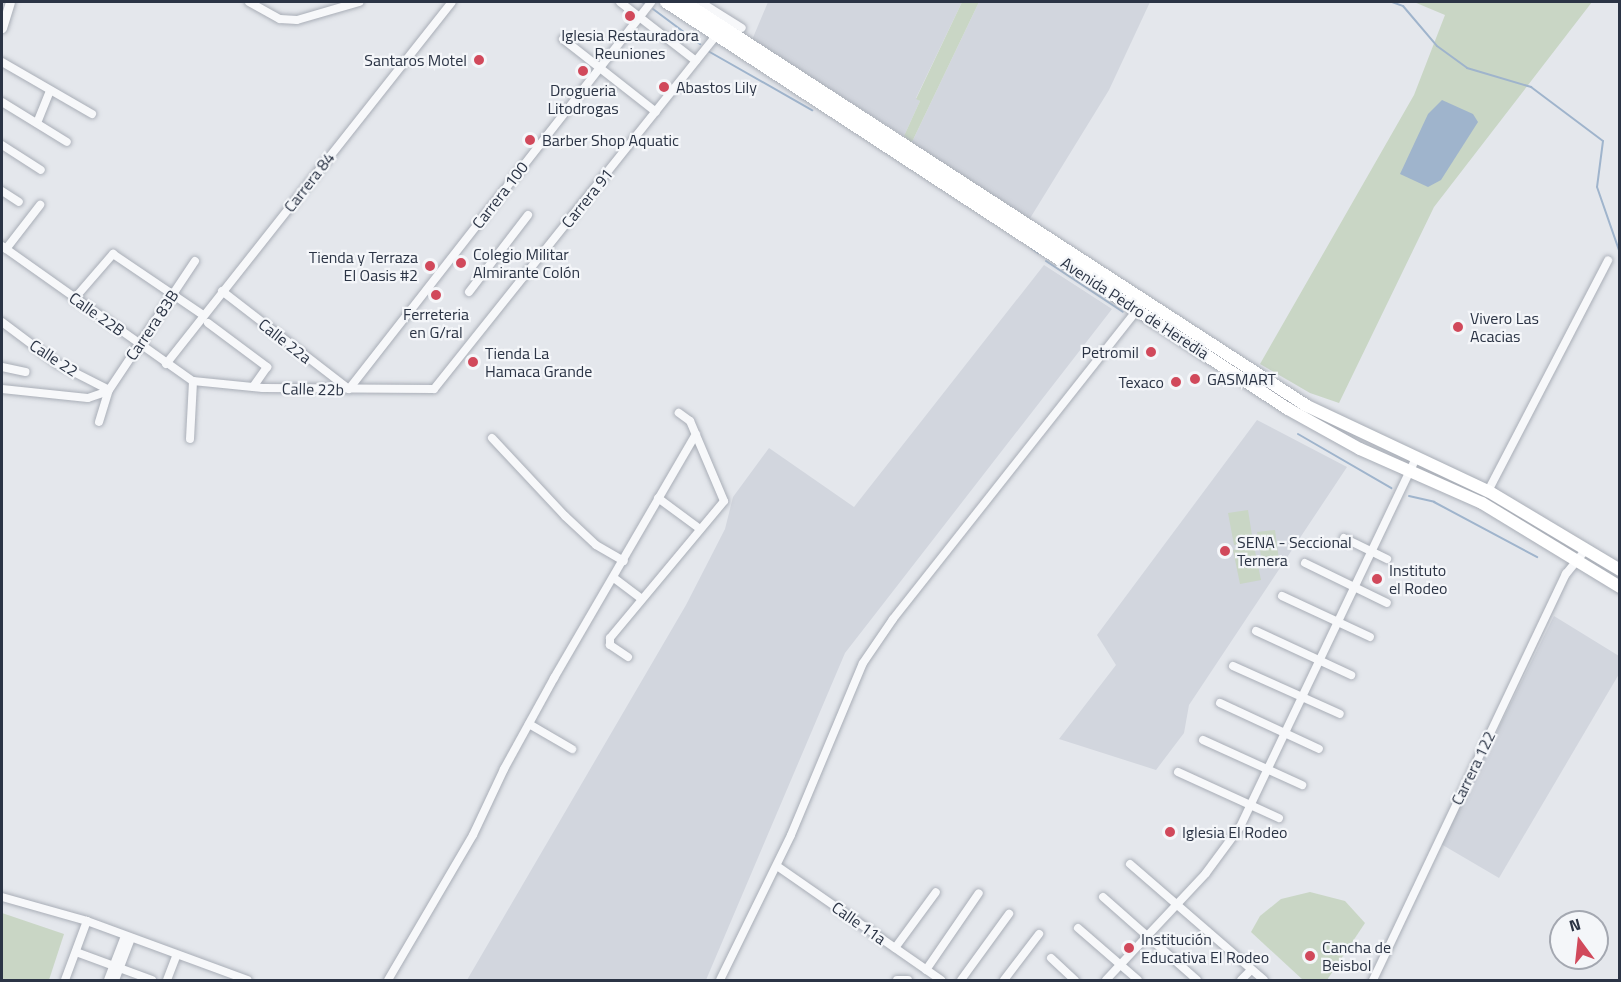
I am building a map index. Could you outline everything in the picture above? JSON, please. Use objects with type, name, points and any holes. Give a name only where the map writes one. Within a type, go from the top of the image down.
[{"type":"highway","name":"Avenida Pedro de Heredia","points":[[666,2],[1141,304],[1307,406],[1415,460],[1488,491],[1583,555],[1620,587]]},
{"type":"highway","name":"Avenida Pedro de Heredia","points":[[684,2],[1141,304],[1288,409],[1409,472],[1482,503],[1583,555],[1620,570]]},
{"type":"street","points":[[2,28],[10,2]]},
{"type":"street","points":[[249,2],[280,19],[297,20],[359,2]]},
{"type":"street","name":"Carrera 84","points":[[166,364],[452,2]]},
{"type":"street","points":[[620,2],[696,62]]},
{"type":"street","name":"Carrera 100","points":[[349,389],[651,2]]},
{"type":"street","points":[[700,2],[742,28]]},
{"type":"street","name":"Carrera 91","points":[[434,389],[717,35]]},
{"type":"street","points":[[563,39],[656,112]]},
{"type":"street","points":[[2,62],[92,114]]},
{"type":"street","points":[[37,123],[50,90]]},
{"type":"street","points":[[2,102],[67,142]]},
{"type":"street","points":[[2,145],[41,170]]},
{"type":"street","points":[[2,191],[19,202]]},
{"type":"street","points":[[4,248],[40,205]]},
{"type":"street","points":[[469,292],[528,214]]},
{"type":"street","name":"Calle 22B","points":[[4,248],[166,364],[194,381]]},
{"type":"street","points":[[74,299],[113,254],[203,315]]},
{"type":"street","points":[[1488,491],[1608,260]]},
{"type":"street","name":"Carrera 83B","points":[[99,422],[109,390],[195,261]]},
{"type":"street","name":"Calle 22a","points":[[222,291],[349,389]]},
{"type":"street","points":[[720,981],[777,866],[863,663],[892,619],[1141,304]]},
{"type":"street","name":"Calle 22","points":[[2,322],[58,364],[109,390]]},
{"type":"street","points":[[208,323],[267,367],[253,387]]},
{"type":"street","points":[[2,367],[24,372]]},
{"type":"street","points":[[190,439],[194,381]]},
{"type":"street","name":"Calle 22b","points":[[194,381],[253,387],[434,389]]},
{"type":"street","points":[[2,389],[88,398],[109,390]]},
{"type":"street","points":[[628,657],[609,642],[641,598],[724,501],[690,421],[679,413]]},
{"type":"street","points":[[388,981],[473,835],[529,724],[696,434]]},
{"type":"street","points":[[492,438],[565,516],[596,544],[624,561]]},
{"type":"street","points":[[1106,981],[1225,850],[1251,805],[1415,460]]},
{"type":"street","points":[[658,498],[700,530]]},
{"type":"street","points":[[1344,538],[1387,560]]},
{"type":"street","name":"Carrera 122","points":[[1373,981],[1566,574],[1583,555]]},
{"type":"street","points":[[1305,563],[1387,603]]},
{"type":"street","points":[[614,578],[641,598]]},
{"type":"street","points":[[1282,596],[1370,637]]},
{"type":"street","points":[[1256,631],[1351,675]]},
{"type":"street","points":[[1233,666],[1340,714]]},
{"type":"street","points":[[1220,703],[1319,749]]},
{"type":"street","points":[[529,724],[572,749]]},
{"type":"street","points":[[1203,740],[1302,785]]},
{"type":"street","points":[[1178,772],[1280,818]]},
{"type":"street","points":[[1130,864],[1264,981]]},
{"type":"street","name":"Calle 11a","points":[[777,866],[941,981]]},
{"type":"street","points":[[895,948],[936,892]]},
{"type":"street","points":[[926,970],[979,893]]},
{"type":"street","points":[[2,897],[87,921],[242,980]]},
{"type":"street","points":[[1103,897],[1197,981]]},
{"type":"street","points":[[961,981],[1009,914]]},
{"type":"street","points":[[65,981],[87,921]]},
{"type":"street","points":[[1078,928],[1138,981]]},
{"type":"street","points":[[1004,981],[1039,934]]},
{"type":"street","points":[[108,981],[128,937]]},
{"type":"street","points":[[76,952],[152,981]]},
{"type":"street","points":[[167,981],[176,956]]},
{"type":"street","points":[[1051,958],[1075,981]]},
{"type":"street","points":[[115,981],[116,967]]},
{"type":"street","points":[[1242,981],[1250,970]]},
{"type":"street","points":[[897,981],[908,981]]},
{"type":"shaded area","points":[[768,2],[962,2],[916,98],[920,101],[904,136],[752,40]]},
{"type":"shaded area","points":[[979,2],[1150,2],[1109,90],[1029,220],[911,144]]},
{"type":"shaded area","points":[[1044,265],[1112,309],[845,653],[706,980],[467,980],[686,605],[725,529],[733,497],[769,448],[854,507]]},
{"type":"shaded area","name":"SENA - Seccional Ternera","points":[[1257,420],[1347,467],[1189,705],[1184,733],[1156,770],[1059,739],[1116,665],[1097,635]]},
{"type":"shaded area","points":[[1554,616],[1619,656],[1619,674],[1499,878],[1441,844]]},
{"type":"green space","points":[[962,2],[979,2],[911,144],[904,136],[920,101],[916,99]]},
{"type":"green space","points":[[1414,2],[1592,2],[1434,207],[1339,403],[1310,393],[1260,364],[1414,95],[1445,15]]},
{"type":"green space","points":[[1248,510],[1253,542],[1234,545],[1228,513]]},
{"type":"green space","points":[[1275,530],[1279,560],[1262,562],[1257,532]]},
{"type":"green space","points":[[1254,546],[1261,580],[1240,584],[1233,550]]},
{"type":"green space","name":"Cancha de Beisbol","points":[[1310,892],[1345,901],[1365,923],[1327,980],[1303,980],[1251,932],[1260,916],[1281,899]]},
{"type":"green space","points":[[2,913],[64,934],[49,980],[2,980]]},
{"type":"water","points":[[1442,100],[1473,114],[1478,122],[1441,180],[1428,187],[1400,174],[1428,114]]},
{"type":"waterway","points":[[1392,2],[1403,6],[1437,46],[1467,68],[1531,87],[1603,141],[1597,187],[1620,253]]},
{"type":"waterway","points":[[653,9],[700,44]]},
{"type":"waterway","points":[[708,51],[812,110]]},
{"type":"waterway","points":[[1031,248],[1038,253]]},
{"type":"waterway","points":[[1046,261],[1123,312]]},
{"type":"waterway","points":[[1298,434],[1391,488]]},
{"type":"waterway","points":[[1409,496],[1434,502],[1537,557]]},
{"type":"place","name":"Iglesia Restauradora Reuniones","points":[[630,16]]},
{"type":"place","name":"Santaros Motel","points":[[479,60]]},
{"type":"place","name":"Drogueria Litodrogas","points":[[583,71]]},
{"type":"place","name":"Abastos Lily","points":[[664,87]]},
{"type":"place","name":"Barber Shop Aquatic","points":[[530,140]]},
{"type":"place","name":"Colegio Militar Almirante Colón","points":[[461,263]]},
{"type":"place","name":"Tienda y Terraza El Oasis #2","points":[[430,266]]},
{"type":"place","name":"Ferreteria en G/ral","points":[[436,295]]},
{"type":"place","name":"Vivero Las Acacias","points":[[1458,327]]},
{"type":"place","name":"Petromil","points":[[1151,352]]},
{"type":"place","name":"Tienda La Hamaca Grande","points":[[473,362]]},
{"type":"place","name":"GASMART","points":[[1195,379]]},
{"type":"place","name":"Texaco","points":[[1176,382]]},
{"type":"place","name":"SENA - Seccional Ternera","points":[[1225,551]]},
{"type":"place","name":"Instituto el Rodeo","points":[[1377,579]]},
{"type":"place","name":"Iglesia El Rodeo","points":[[1170,832]]},
{"type":"place","name":"Institución Educativa El Rodeo","points":[[1129,948]]},
{"type":"place","name":"Cancha de Beisbol","points":[[1310,956]]}]
